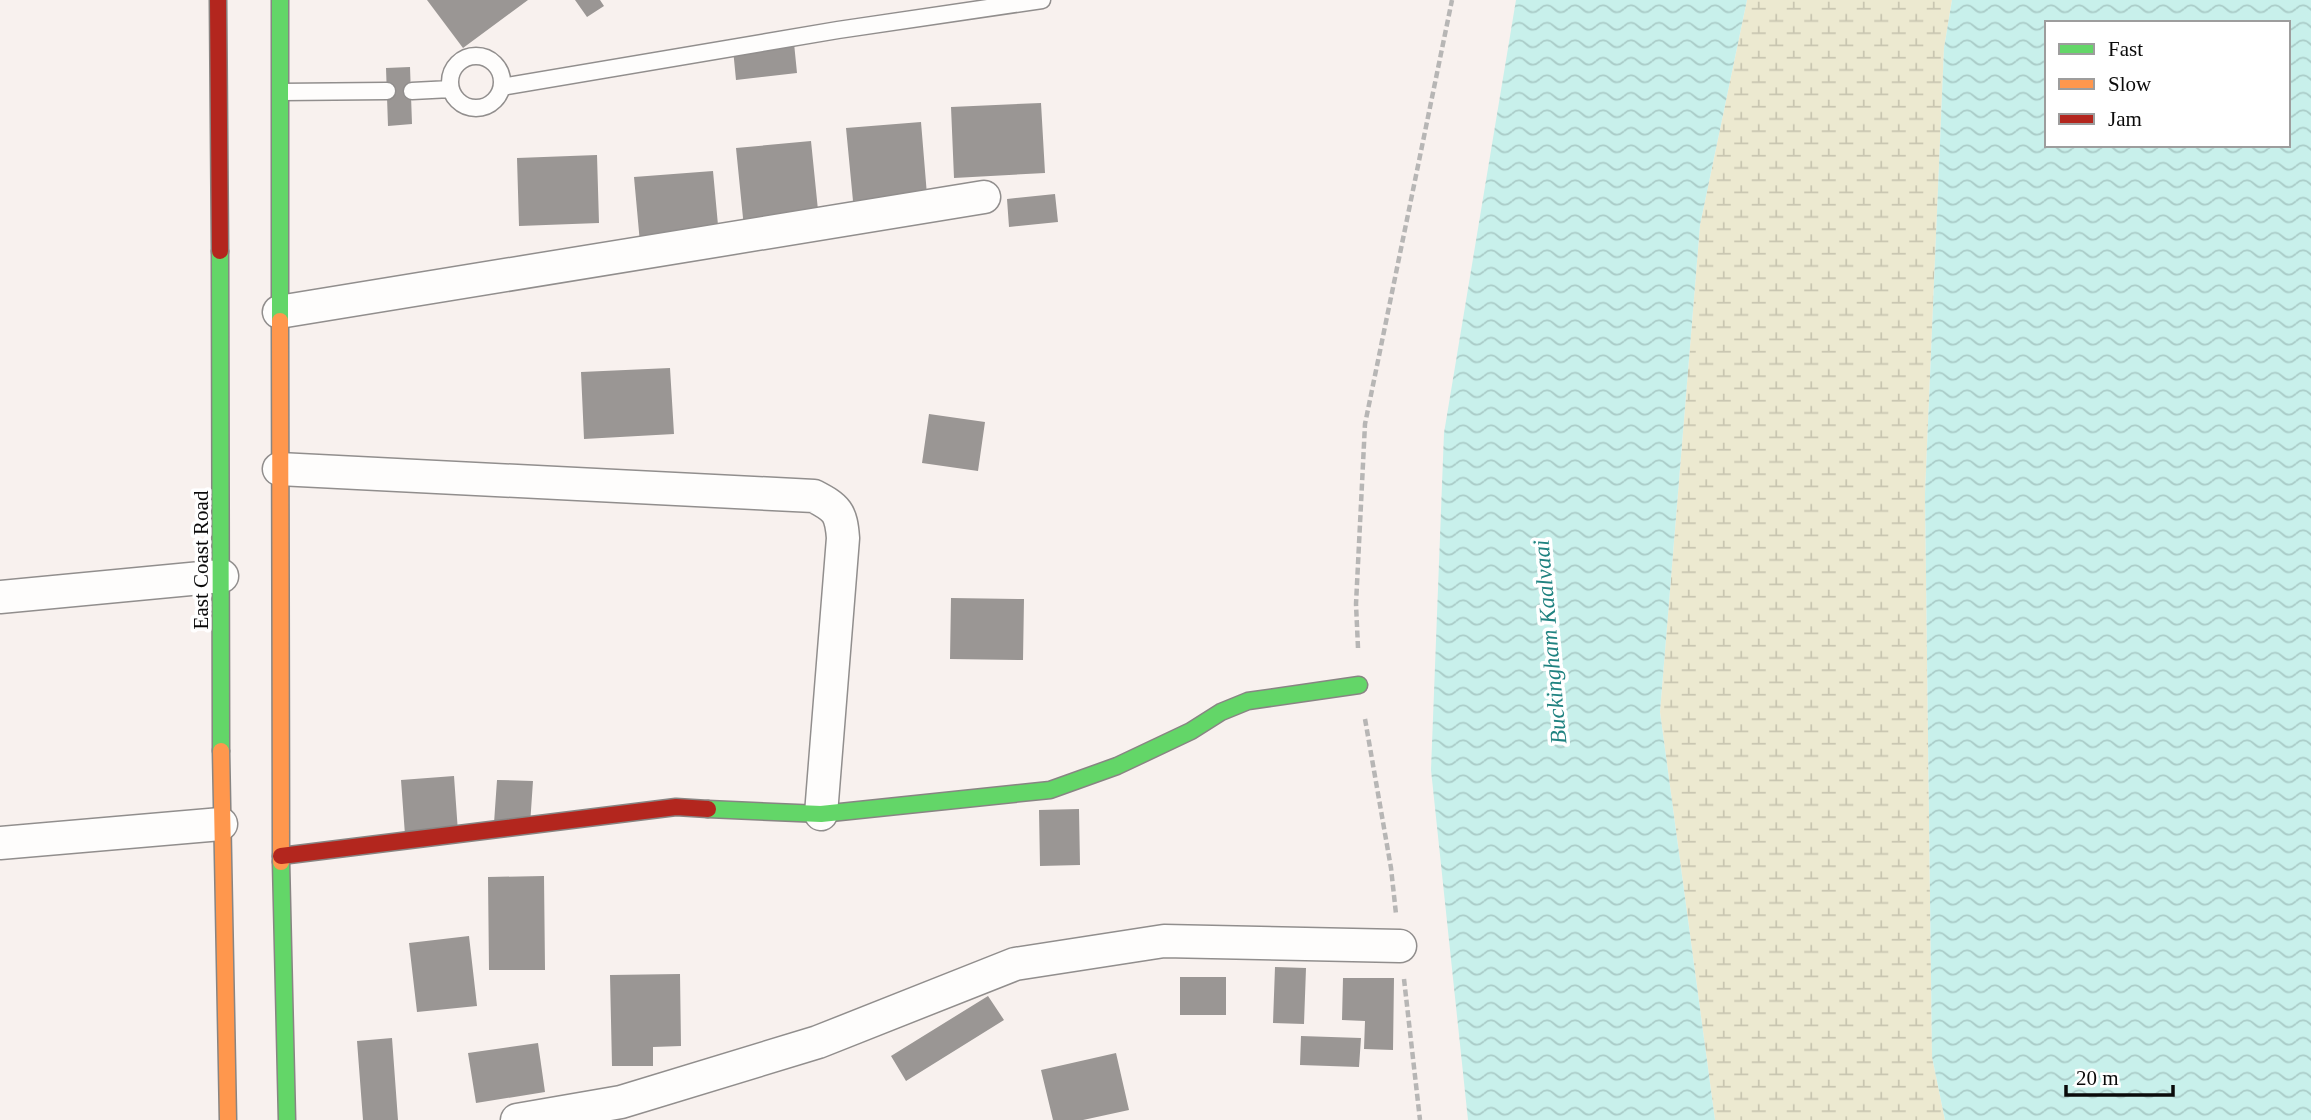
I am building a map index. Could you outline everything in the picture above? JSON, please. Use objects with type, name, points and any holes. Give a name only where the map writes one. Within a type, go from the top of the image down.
[{"type":"main road","name":"East Coast Road","points":[[218,0],[221,824],[228,1120]]},
{"type":"main road","points":[[280,0],[281,856],[287,1120]]},
{"type":"main road","points":[[281,856],[676,807],[821,814],[1050,790],[1117,766],[1191,731],[1221,712],[1248,701],[1359,685]]},
{"type":"street","points":[[279,312],[984,197]]},
{"type":"street","points":[[279,469],[814,496],[835,507],[842,521],[843,538],[821,814]]},
{"type":"street","points":[[0,597],[222,576]]},
{"type":"street","points":[[0,843],[221,824]]},
{"type":"street","points":[[517,1120],[621,1102],[818,1042],[1015,964],[1164,941],[1400,946]]},
{"type":"lane","points":[[502,88],[838,30],[1042,0]]},
{"type":"lane","points":[[475,56],[487,58],[497,65],[502,76],[502,88],[498,98],[489,106],[466,107],[456,100],[450,77],[455,66],[464,59],[475,56]]},
{"type":"lane","points":[[412,90],[451,89]]},
{"type":"lane","points":[[280,92],[387,92]]},
{"type":"path","points":[[1420,1120],[1391,868],[1359,685],[1356,604],[1366,425],[1452,0]]},
{"type":"green space","points":[[1747,0],[1952,0],[1944,48],[1925,494],[1932,1057],[1945,1120],[1715,1120],[1660,712],[1700,225]]},
{"type":"water","name":"Buckingham Kaalvaai","points":[[1516,0],[1747,0],[1700,225],[1660,712],[1715,1120],[1468,1120],[1431,770],[1444,433]]},
{"type":"water","points":[[1952,0],[2311,0],[2311,1120],[1945,1120],[1932,1057],[1925,494],[1944,48]]},
{"type":"building","points":[[427,0],[528,0],[463,48]]},
{"type":"building","points":[[575,0],[600,0],[604,6],[587,17]]},
{"type":"building","points":[[794,43],[797,73],[736,80],[733,49]]},
{"type":"building","points":[[410,67],[412,124],[388,126],[386,68]]},
{"type":"building","points":[[1041,103],[1045,173],[954,178],[951,107]]},
{"type":"building","points":[[921,122],[927,195],[853,201],[846,128]]},
{"type":"building","points":[[811,141],[819,220],[744,228],[736,148]]},
{"type":"building","points":[[597,155],[599,223],[519,226],[517,158]]},
{"type":"building","points":[[713,171],[719,236],[640,243],[634,177]]},
{"type":"building","points":[[1055,194],[1058,222],[1009,227],[1007,199]]},
{"type":"building","points":[[670,368],[674,434],[584,439],[581,372]]},
{"type":"building","points":[[929,414],[985,422],[978,471],[922,463]]},
{"type":"building","points":[[951,598],[1024,599],[1023,660],[950,659]]},
{"type":"building","points":[[454,776],[458,832],[405,835],[401,780]]},
{"type":"building","points":[[497,780],[533,781],[530,825],[494,823]]},
{"type":"building","points":[[1079,809],[1080,865],[1040,866],[1039,810]]},
{"type":"building","points":[[544,876],[545,970],[489,970],[488,877]]},
{"type":"building","points":[[469,936],[477,1006],[417,1012],[409,943]]},
{"type":"building","points":[[1275,967],[1306,968],[1304,1024],[1273,1023]]},
{"type":"building","points":[[680,974],[681,1046],[653,1047],[653,1066],[612,1066],[610,975]]},
{"type":"building","points":[[1180,977],[1226,977],[1226,1015],[1180,1015]]},
{"type":"building","points":[[1343,978],[1394,978],[1393,1050],[1364,1049],[1365,1021],[1342,1020]]},
{"type":"building","points":[[988,996],[1004,1020],[906,1081],[891,1056]]},
{"type":"building","points":[[1301,1036],[1361,1038],[1359,1067],[1300,1065]]},
{"type":"building","points":[[392,1038],[398,1120],[363,1120],[357,1041]]},
{"type":"building","points":[[538,1043],[545,1092],[476,1103],[468,1053]]},
{"type":"building","points":[[1116,1053],[1129,1110],[1083,1120],[1053,1120],[1041,1070]]},
{"type":"traffic: fast","points":[[280,0],[280,321]]},
{"type":"traffic: fast","points":[[220,251],[221,751]]},
{"type":"traffic: fast","points":[[708,809],[821,814],[1050,790],[1117,766],[1191,731],[1221,712],[1248,701],[1359,685]]},
{"type":"traffic: fast","points":[[281,862],[287,1120]]},
{"type":"traffic: slow","points":[[280,321],[281,862]]},
{"type":"traffic: slow","points":[[221,751],[228,1120]]},
{"type":"traffic: jam","points":[[218,0],[220,251]]},
{"type":"traffic: jam","points":[[281,856],[676,807],[708,809]]}]
